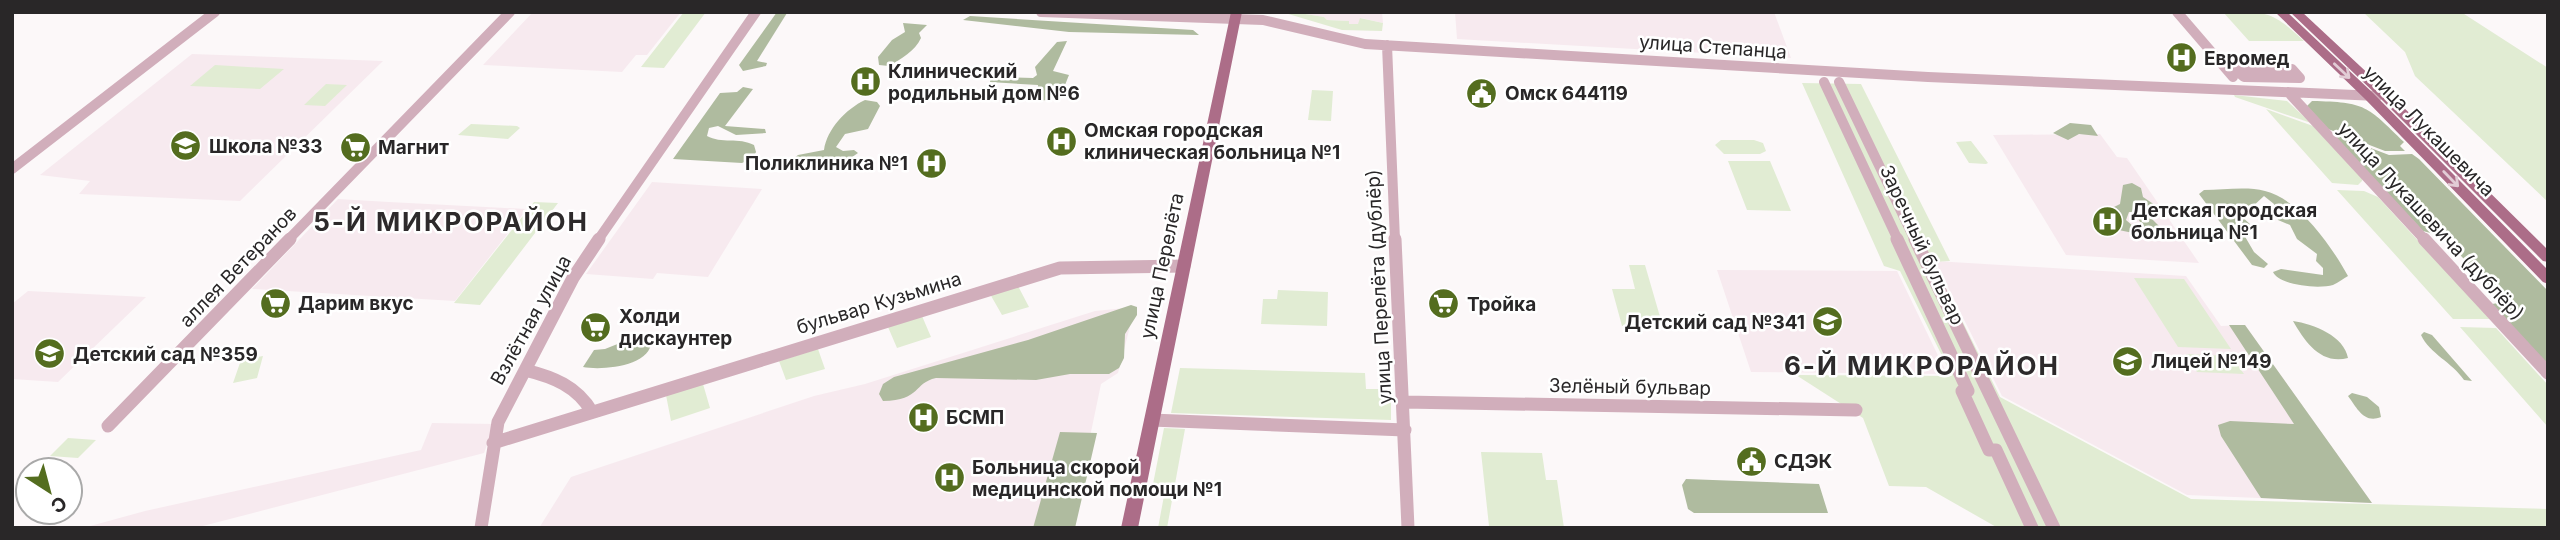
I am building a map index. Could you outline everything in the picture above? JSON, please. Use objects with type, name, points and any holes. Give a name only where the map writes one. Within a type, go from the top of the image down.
[{"type":"main road","name":"улица Лукашевича","points":[[2280,12],[2368,96],[2548,279]]},
{"type":"main road","name":"улица Лукашевича","points":[[2295,12],[2385,96],[2548,258]]},
{"type":"main road","name":"улица Перелёта","points":[[1129,528],[1237,16]]},
{"type":"street","points":[[12,169],[215,12]]},
{"type":"street","name":"аллея Ветеранов","points":[[108,426],[510,12]]},
{"type":"street","name":"Взлётная улица","points":[[481,528],[498,422],[525,370],[578,271],[756,12]]},
{"type":"street","name":"улица Степанца","points":[[1041,12],[1237,16],[1277,22],[1343,40],[1387,45],[1928,77],[2385,96]]},
{"type":"street","points":[[2177,12],[2244,90]]},
{"type":"street","name":"улица Перелёта (дублёр)","points":[[1387,45],[1408,528]]},
{"type":"street","points":[[2232,66],[2292,69],[2300,78],[2244,78],[2232,66]]},
{"type":"street","name":"Заречный бульвар","points":[[1824,82],[1968,391],[1962,391],[1989,450],[1996,450],[2032,528]]},
{"type":"street","name":"Заречный бульвар","points":[[1839,82],[2054,528]]},
{"type":"street","name":"улица Лукашевича (дублёр)","points":[[2288,92],[2548,373]]},
{"type":"street","name":"бульвар Кузьмина","points":[[493,443],[1060,268],[1184,265]]},
{"type":"street","points":[[525,370],[563,380],[587,403],[592,412]]},
{"type":"street","name":"Зелёный бульвар","points":[[1404,402],[1856,410]]},
{"type":"street","points":[[1151,420],[1405,430]]},
{"type":"shaded area","points":[[533,12],[681,12],[647,55],[636,55],[622,72],[483,65]]},
{"type":"shaded area","points":[[1293,12],[1382,12],[1383,23],[1361,18],[1358,25],[1348,24],[1349,21],[1327,20],[1324,17]]},
{"type":"shaded area","points":[[1455,12],[1774,12],[1791,58],[1457,39]]},
{"type":"shaded area","name":"Школа №33","points":[[192,54],[383,61],[240,201],[79,194],[90,181],[40,175]]},
{"type":"shaded area","name":"Детская городская больница №1","points":[[2100,134],[2117,157],[2127,158],[2199,263],[2066,255],[1993,135]]},
{"type":"shaded area","points":[[652,182],[762,189],[708,277],[657,273],[653,279],[586,274]]},
{"type":"shaded area","points":[[338,199],[527,209],[455,301],[252,289]]},
{"type":"shaded area","name":"Лицей №149","points":[[1935,261],[2186,276],[2221,326],[2245,325],[2372,503],[2187,495],[2002,396]]},
{"type":"shaded area","name":"Детский сад №341","points":[[1717,270],[1897,271],[1947,374],[1751,372]]},
{"type":"shaded area","name":"Детский сад №359","points":[[28,291],[146,297],[58,382],[12,379],[12,304]]},
{"type":"shaded area","name":"БСМП","points":[[1135,307],[1118,373],[1101,384],[1071,528],[539,528],[571,477],[814,396],[865,384],[1095,311]]},
{"type":"shaded area","points":[[432,423],[495,424],[484,453],[195,528],[83,528],[145,511],[421,450]]},
{"type":"green space","points":[[684,12],[706,12],[664,68],[641,67]]},
{"type":"green space","points":[[777,12],[787,13],[757,61],[767,63],[766,66],[743,71],[739,65]]},
{"type":"green space","points":[[1293,12],[1324,17],[1327,20],[1349,21],[1349,24],[1358,24],[1360,18],[1383,23],[1382,31],[1342,30],[1285,13],[1267,13]]},
{"type":"green space","points":[[2223,12],[2268,15],[2284,23],[2304,41],[2249,41]]},
{"type":"green space","points":[[2363,12],[2461,12],[2548,68],[2548,202],[2415,76],[2405,52]]},
{"type":"green space","points":[[970,16],[1193,30],[1199,35],[1069,32],[963,20]]},
{"type":"green space","points":[[903,23],[927,25],[919,33],[921,38],[918,43],[907,54],[889,66],[879,65],[878,57],[892,40],[905,32]]},
{"type":"green space","points":[[1067,41],[1053,71],[1069,75],[1057,97],[1041,100],[1037,97],[1038,85],[990,82],[991,77],[1033,78],[1037,75],[1035,67],[1057,42]]},
{"type":"green space","points":[[215,65],[284,69],[260,89],[190,86]]},
{"type":"green space","points":[[1802,83],[1861,84],[1950,261],[1933,262],[2000,397],[2191,499],[2548,509],[2548,528],[1998,528],[1926,487],[1889,486],[1863,418],[1796,375],[1952,376],[1900,271],[1884,266]]},
{"type":"green space","points":[[326,84],[347,85],[325,106],[304,105]]},
{"type":"green space","points":[[743,87],[753,89],[725,126],[765,129],[766,133],[736,135],[718,126],[709,128],[707,136],[754,145],[756,152],[753,158],[742,163],[673,159],[720,93],[737,92]]},
{"type":"green space","points":[[1312,90],[1333,91],[1331,121],[1308,120]]},
{"type":"green space","points":[[2234,95],[2287,101],[2311,123],[2235,97]]},
{"type":"green space","points":[[865,100],[877,102],[880,106],[868,129],[845,134],[836,147],[858,153],[842,164],[797,163],[793,159],[798,155],[824,150],[838,120]]},
{"type":"green space","points":[[2312,101],[2344,103],[2364,108],[2404,142],[2400,146],[2405,151],[2385,151],[2328,129],[2307,106]]},
{"type":"green space","points":[[2266,109],[2313,126],[2363,178],[2362,181],[2358,185],[2332,183]]},
{"type":"green space","points":[[2070,123],[2091,125],[2098,136],[2079,134],[2068,140],[2053,133]]},
{"type":"green space","points":[[471,124],[520,128],[508,139],[458,135]]},
{"type":"green space","points":[[2331,133],[2389,155],[2412,154],[2419,159],[2548,291],[2548,366],[2492,304],[2505,302],[2442,236],[2423,231]]},
{"type":"green space","points":[[1721,140],[1754,140],[1763,143],[1766,151],[1760,154],[1724,154],[1715,145]]},
{"type":"green space","points":[[1971,141],[1988,163],[1969,163],[1956,142]]},
{"type":"green space","points":[[1728,161],[1770,161],[1791,211],[1747,210]]},
{"type":"green space","points":[[2132,183],[2141,188],[2143,197],[2155,205],[2144,211],[2159,226],[2158,232],[2166,238],[2164,240],[2148,235],[2134,212],[2129,212],[2126,220],[2141,233],[2138,234],[2109,228],[2103,218],[2104,212],[2120,204],[2123,185]]},
{"type":"green space","points":[[2251,189],[2278,196],[2313,226],[2348,276],[2333,285],[2319,287],[2291,283],[2277,277],[2273,272],[2281,269],[2323,275],[2323,268],[2316,261],[2317,254],[2297,239],[2290,225],[2278,220],[2274,204],[2264,196],[2251,208],[2229,205],[2251,225],[2240,228],[2254,252],[2268,264],[2264,268],[2252,265],[2199,194],[2204,190]]},
{"type":"green space","points":[[2337,190],[2364,191],[2378,197],[2490,319],[2453,319]]},
{"type":"green space","points":[[534,202],[558,203],[480,305],[454,303]]},
{"type":"green space","points":[[1629,265],[1645,265],[1663,327],[1622,326],[1612,289],[1635,289]]},
{"type":"green space","points":[[2134,278],[2184,279],[2231,349],[2178,347]]},
{"type":"green space","points":[[1018,286],[1029,307],[1002,315],[990,294]]},
{"type":"green space","points":[[1278,290],[1328,292],[1327,326],[1261,324],[1263,299],[1277,299]]},
{"type":"green space","points":[[1131,305],[1137,307],[1137,315],[1125,334],[1124,358],[1119,368],[1109,374],[1070,374],[1036,380],[936,378],[904,398],[883,401],[879,394],[883,384],[894,377],[1028,340]]},
{"type":"green space","points":[[922,316],[931,337],[897,348],[888,327]]},
{"type":"green space","points":[[2293,321],[2327,332],[2341,343],[2348,358],[2338,359],[2322,355],[2303,337]]},
{"type":"green space","points":[[2229,325],[2245,325],[2372,503],[2261,498],[2221,436],[2218,425],[2230,421],[2294,424]]},
{"type":"green space","points":[[2460,327],[2496,328],[2548,385],[2548,427]]},
{"type":"green space","points":[[2424,332],[2432,335],[2472,381],[2464,380],[2430,348],[2421,335]]},
{"type":"green space","points":[[650,333],[651,344],[647,353],[639,359],[616,367],[583,367],[594,350],[605,349]]},
{"type":"green space","points":[[818,349],[825,369],[786,380],[779,361]]},
{"type":"green space","points":[[2186,354],[2231,356],[2244,374],[2197,372]]},
{"type":"green space","points":[[263,356],[257,378],[233,383],[241,360]]},
{"type":"green space","points":[[1180,368],[1365,373],[1366,389],[1380,389],[1380,374],[1391,374],[1391,420],[1171,413]]},
{"type":"green space","points":[[703,384],[710,408],[671,421],[666,395]]},
{"type":"green space","points":[[2352,393],[2367,397],[2379,407],[2381,417],[2365,417],[2348,396]]},
{"type":"green space","points":[[1164,428],[1185,429],[1167,528],[1158,528],[1166,485],[1153,484]]},
{"type":"green space","points":[[1060,432],[1097,433],[1075,528],[1033,528]]},
{"type":"green space","points":[[68,438],[96,440],[80,456],[50,456]]},
{"type":"green space","points":[[1481,452],[1542,453],[1546,480],[1557,480],[1564,528],[1489,526]]},
{"type":"green space","points":[[1686,479],[1819,484],[1828,513],[1694,513],[1688,509],[1682,485]]},
{"type":"place","name":"Евромед","points":[[2181,58]]},
{"type":"place","name":"Клинический родильный дом №6","points":[[865,82]]},
{"type":"place","name":"Омск 644119","points":[[1482,93]]},
{"type":"place","name":"Омская городская клиническая больница №1","points":[[1061,141]]},
{"type":"place","name":"Школа №33","points":[[186,146]]},
{"type":"place","name":"Магнит","points":[[355,147]]},
{"type":"place","name":"Поликлиника №1","points":[[931,163]]},
{"type":"place","name":"Детская городская больница №1","points":[[2108,221]]},
{"type":"place","name":"Дарим вкус","points":[[275,303]]},
{"type":"place","name":"Тройка","points":[[1444,304]]},
{"type":"place","name":"Детский сад №341","points":[[1828,322]]},
{"type":"place","name":"Холди дискаунтер","points":[[596,327]]},
{"type":"place","name":"Детский сад №359","points":[[50,354]]},
{"type":"place","name":"Лицей №149","points":[[2128,361]]},
{"type":"place","name":"БСМП","points":[[923,417]]},
{"type":"place","name":"СДЭК","points":[[1751,461]]},
{"type":"place","name":"Больница скорой медицинской помощи №1","points":[[949,478]]},
{"type":"district","name":"5-Й МИКРОРАЙОН","points":[[451,221]]},
{"type":"district","name":"6-Й МИКРОРАЙОН","points":[[1922,365]]}]
